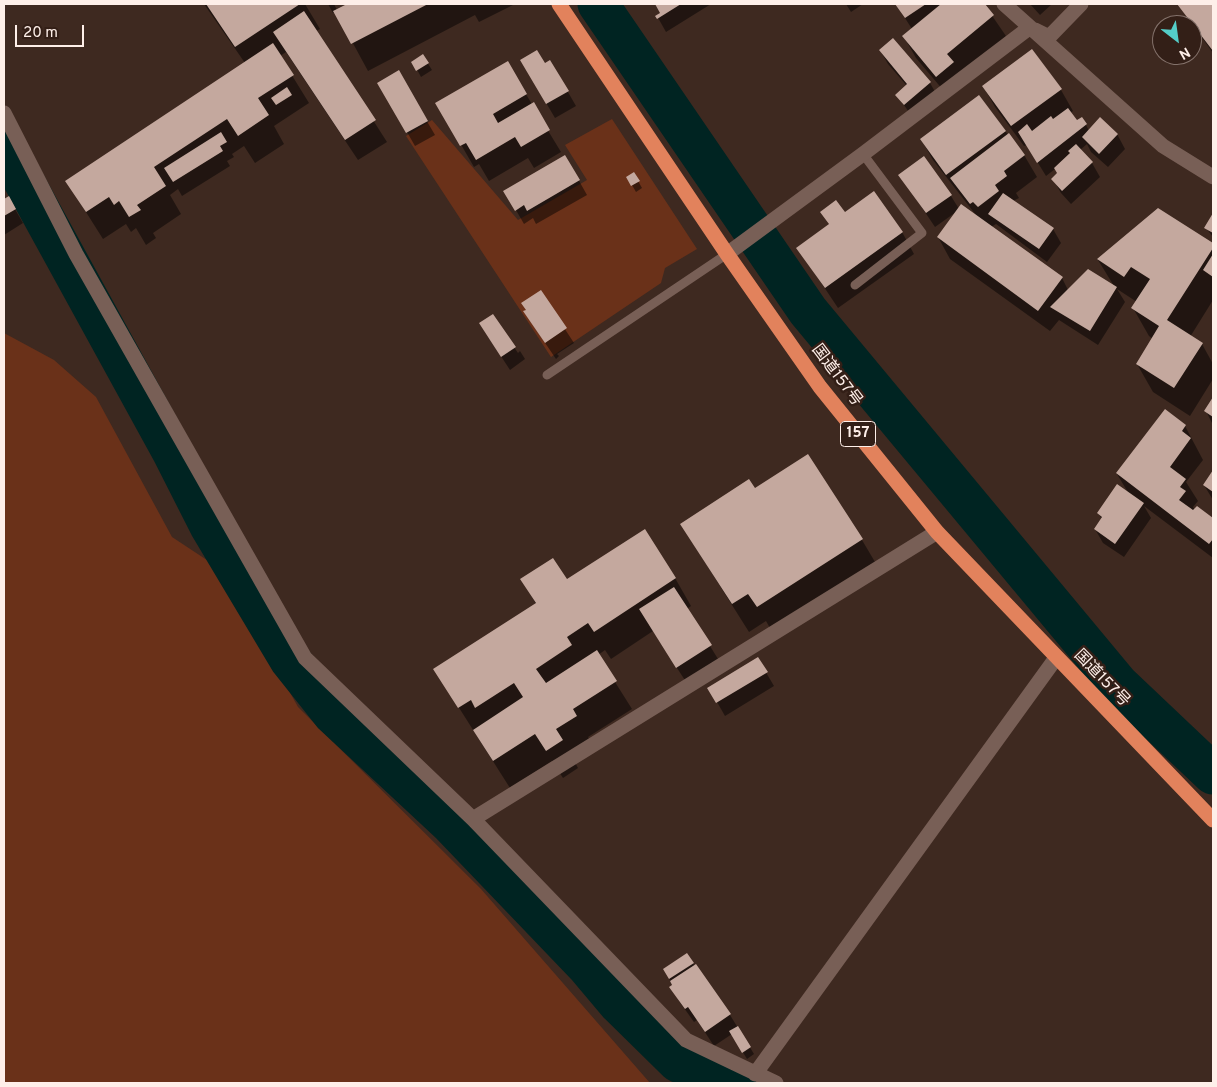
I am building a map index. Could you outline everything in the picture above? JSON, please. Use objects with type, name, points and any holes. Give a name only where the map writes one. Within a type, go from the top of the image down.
[{"type":"highway","name":"国道157号","points":[[559,4],[727,254],[820,387],[937,532],[1213,820]]},
{"type":"street","points":[[1004,4],[1163,146],[1213,177]]},
{"type":"street","points":[[1029,28],[1049,37],[1081,4]]},
{"type":"street","points":[[727,254],[1029,28]]},
{"type":"street","points":[[4,113],[76,254],[305,658],[473,820],[686,1040],[776,1083]]},
{"type":"street","points":[[473,820],[937,532]]},
{"type":"street","points":[[755,1074],[1056,658]]},
{"type":"lane","points":[[855,285],[922,233],[863,154]]},
{"type":"lane","points":[[547,375],[727,254]]},
{"type":"shaded area","points":[[612,119],[697,249],[665,268],[661,283],[551,357],[406,136],[432,120],[518,220],[587,180],[565,145]]},
{"type":"shaded area","points":[[4,333],[54,360],[96,397],[172,537],[222,570],[298,707],[481,889],[650,1083],[4,1083]]},
{"type":"building","points":[[206,4],[300,4],[235,47]]},
{"type":"building","points":[[347,4],[428,4],[351,44],[333,11]]},
{"type":"building","points":[[655,4],[681,4],[657,19],[655,16],[660,13]]},
{"type":"building","points":[[895,4],[926,4],[905,18]]},
{"type":"building","points":[[941,4],[985,4],[994,15],[947,54],[954,62],[936,77],[902,36]]},
{"type":"building","points":[[1177,4],[1213,4],[1213,51],[1202,37],[1202,15],[1185,15]]},
{"type":"building","points":[[304,11],[376,120],[345,140],[273,32]]},
{"type":"building","points":[[893,38],[931,82],[904,105],[895,95],[907,84],[879,50]]},
{"type":"building","points":[[273,43],[294,75],[258,98],[269,115],[238,136],[227,119],[154,167],[166,186],[137,205],[141,210],[129,217],[119,201],[114,205],[109,197],[86,212],[65,181]]},
{"type":"building","points":[[1032,49],[1062,89],[1011,126],[982,86]]},
{"type":"building","points":[[537,50],[545,63],[550,60],[569,91],[546,104],[520,60]]},
{"type":"building","points":[[423,54],[429,63],[416,71],[411,62]]},
{"type":"building","points":[[508,61],[527,94],[493,114],[498,123],[534,102],[550,130],[521,147],[515,137],[476,160],[466,143],[460,146],[435,103]]},
{"type":"building","points":[[399,70],[428,121],[406,133],[377,83]]},
{"type":"building","points":[[287,87],[292,95],[276,105],[271,98]]},
{"type":"building","points":[[979,95],[1006,131],[946,175],[920,139]]},
{"type":"building","points":[[1068,108],[1077,120],[1082,117],[1087,124],[1037,163],[1018,132],[1027,124],[1032,131],[1051,116],[1053,119]]},
{"type":"building","points":[[1100,117],[1118,134],[1099,154],[1082,137]]},
{"type":"building","points":[[221,132],[227,142],[220,146],[223,151],[173,182],[164,168]]},
{"type":"building","points":[[1009,133],[1025,155],[1004,171],[1007,176],[995,185],[999,191],[978,207],[973,202],[970,204],[950,178]]},
{"type":"building","points":[[1076,144],[1093,162],[1062,191],[1051,179],[1057,173],[1054,168],[1070,153],[1068,151]]},
{"type":"building","points":[[565,155],[580,180],[527,211],[524,205],[515,211],[503,191]]},
{"type":"building","points":[[924,156],[952,195],[926,213],[898,175]]},
{"type":"building","points":[[634,172],[640,181],[631,186],[626,177]]},
{"type":"building","points":[[874,191],[903,232],[825,288],[796,248],[829,224],[820,212],[836,200],[845,212]]},
{"type":"building","points":[[1003,193],[1054,228],[1039,249],[988,214]]},
{"type":"building","points":[[9,196],[16,209],[4,216],[4,199]]},
{"type":"building","points":[[961,204],[1063,277],[1038,311],[937,237]]},
{"type":"building","points":[[1158,208],[1213,243],[1213,248],[1167,320],[1203,343],[1174,388],[1136,364],[1159,326],[1131,308],[1150,279],[1131,267],[1124,277],[1097,259]]},
{"type":"building","points":[[1213,213],[1213,233],[1204,228]]},
{"type":"building","points":[[1213,254],[1213,277],[1203,270]]},
{"type":"building","points":[[1088,269],[1117,287],[1090,331],[1050,307]]},
{"type":"building","points":[[541,290],[567,328],[545,343],[523,311],[526,310],[521,303]]},
{"type":"building","points":[[493,314],[516,347],[501,357],[479,323]]},
{"type":"building","points":[[1213,397],[1213,417],[1204,411]]},
{"type":"building","points":[[1165,409],[1186,425],[1182,431],[1191,438],[1170,467],[1186,479],[1180,487],[1186,491],[1179,500],[1193,510],[1197,506],[1213,518],[1213,539],[1209,544],[1116,473]]},
{"type":"building","points":[[808,454],[863,539],[757,607],[748,594],[732,604],[680,524],[749,479],[755,488]]},
{"type":"building","points":[[1213,470],[1213,492],[1203,485]]},
{"type":"building","points":[[1117,484],[1144,503],[1115,544],[1094,529],[1102,517],[1097,513]]},
{"type":"building","points":[[645,529],[676,578],[594,632],[588,623],[567,637],[572,645],[536,669],[546,683],[597,650],[617,681],[573,709],[577,716],[556,729],[563,740],[546,751],[535,734],[493,761],[473,730],[523,697],[514,683],[475,708],[471,700],[458,708],[433,669],[536,603],[520,579],[553,558],[567,579]]},
{"type":"building","points":[[674,587],[712,645],[676,668],[639,609]]},
{"type":"building","points":[[758,657],[768,672],[716,703],[707,688]]},
{"type":"building","points":[[687,953],[694,963],[669,979],[663,969]]},
{"type":"building","points":[[696,964],[731,1014],[705,1032],[688,1007],[685,1009],[669,987],[672,985],[670,981]]},
{"type":"building","points":[[738,1026],[751,1047],[742,1053],[729,1031]]},
{"type":"waterway","points":[[598,4],[808,311],[1119,685],[1213,774]]},
{"type":"waterway","points":[[4,145],[173,453],[210,526],[290,660],[333,714],[451,824],[587,966],[619,1004],[678,1062],[740,1083]]}]
